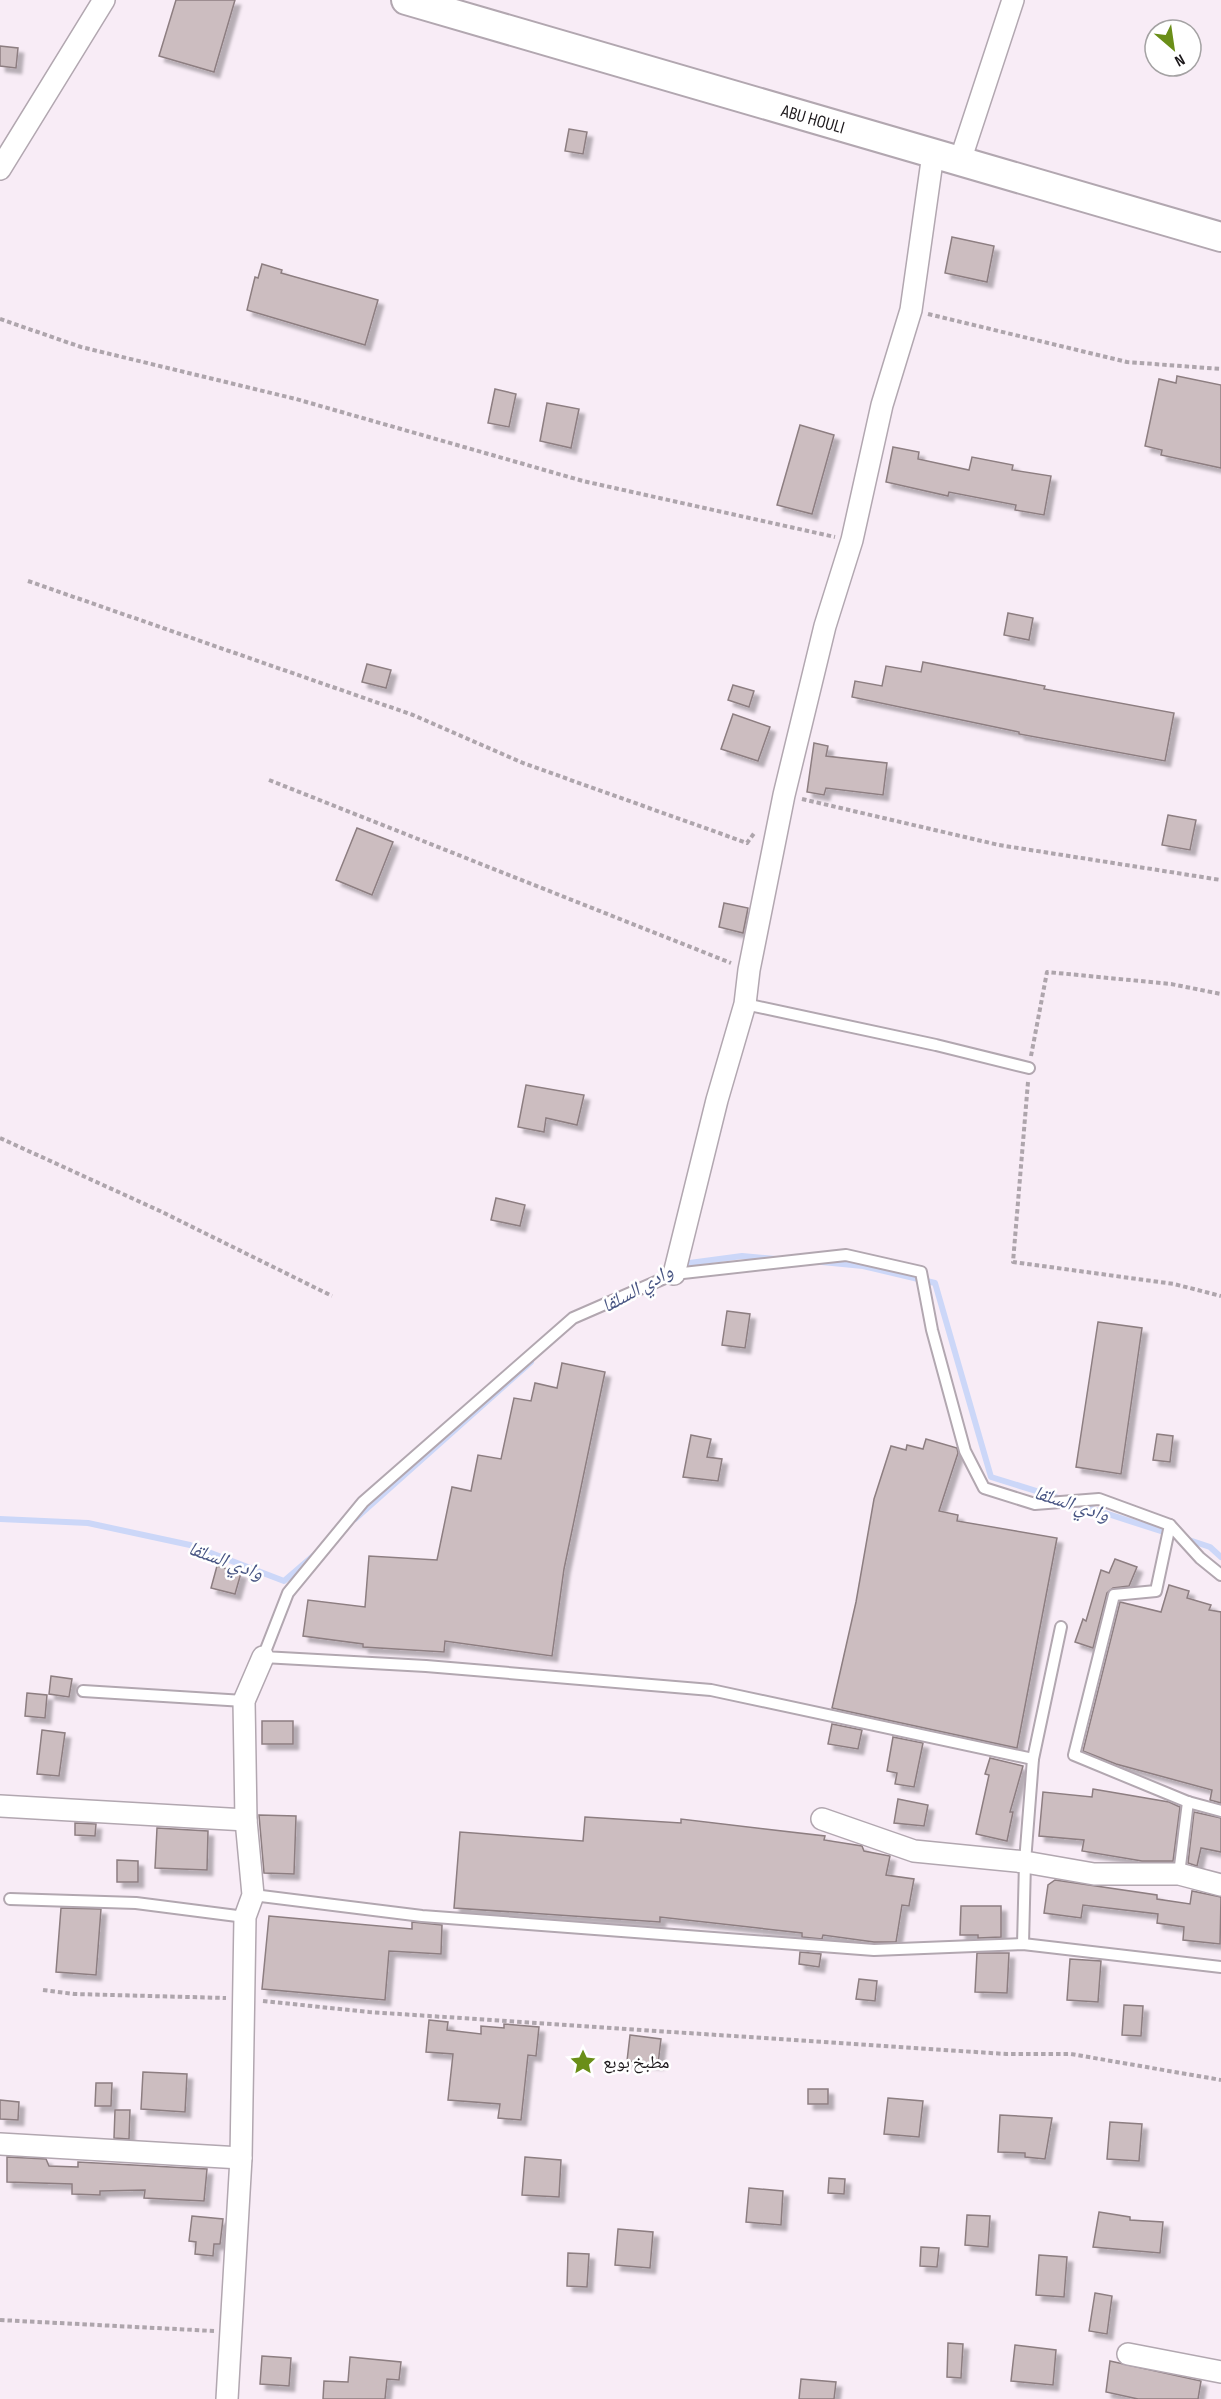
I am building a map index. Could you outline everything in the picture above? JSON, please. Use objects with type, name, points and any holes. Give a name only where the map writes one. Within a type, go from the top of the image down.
[{"type":"street","points":[[0,169],[105,0]]},
{"type":"street","name":"ABU HOULI","points":[[406,0],[1221,237]]},
{"type":"street","points":[[674,1274],[717,1100],[745,1005],[749,970],[784,795],[825,626],[852,540],[882,405],[911,310],[947,158],[1013,0]]},
{"type":"street","points":[[227,2399],[241,2158],[245,1917],[253,1895],[246,1820],[244,1701],[263,1657]]},
{"type":"street","points":[[0,1806],[246,1820]]},
{"type":"street","points":[[822,1819],[914,1851],[1025,1862],[1094,1874],[1179,1874],[1221,1886]]},
{"type":"street","points":[[0,2144],[241,2158]]},
{"type":"street","points":[[1128,2354],[1221,2372]]},
{"type":"lane","points":[[745,1005],[936,1045],[1029,1068]]},
{"type":"lane","points":[[1033,1759],[711,1690],[426,1666],[263,1657],[288,1593],[363,1502],[573,1318],[674,1274],[846,1255],[921,1272],[932,1330],[965,1451],[984,1488],[1035,1504],[1099,1499],[1170,1524],[1200,1558],[1221,1575]]},
{"type":"lane","points":[[1170,1524],[1156,1591],[1114,1595],[1074,1755],[1188,1802],[1221,1811]]},
{"type":"lane","points":[[1023,1944],[1025,1862],[1033,1759],[1061,1627]]},
{"type":"lane","points":[[83,1690],[244,1701]]},
{"type":"lane","points":[[1179,1874],[1188,1802]]},
{"type":"lane","points":[[253,1895],[422,1916],[874,1950],[1023,1944],[1221,1967]]},
{"type":"lane","points":[[10,1899],[136,1903],[245,1917]]},
{"type":"path","points":[[911,310],[1127,362],[1221,369]]},
{"type":"path","points":[[0,319],[81,347],[296,399],[583,481],[852,540]]},
{"type":"path","points":[[28,581],[413,715],[523,763],[747,843],[760,827]]},
{"type":"path","points":[[269,780],[749,970]]},
{"type":"path","points":[[784,795],[999,845],[1221,880]]},
{"type":"path","points":[[1221,994],[1171,984],[1047,972],[1029,1068],[1012,1262],[1174,1284],[1221,1296]]},
{"type":"path","points":[[0,1138],[160,1211],[332,1296]]},
{"type":"path","points":[[43,1990],[74,1994],[244,1999],[393,2014],[1006,2054],[1071,2054],[1221,2080]]},
{"type":"path","points":[[0,2320],[230,2332]]},
{"type":"building","points":[[176,0],[235,0],[214,72],[159,56]]},
{"type":"building","points":[[0,46],[18,48],[16,68],[0,66]]},
{"type":"building","points":[[569,129],[587,132],[583,154],[565,151]]},
{"type":"building","points":[[952,237],[994,246],[987,282],[945,273]]},
{"type":"building","points":[[262,264],[282,270],[281,273],[378,300],[365,345],[247,310],[255,277],[258,278]]},
{"type":"building","points":[[1177,376],[1221,385],[1221,468],[1161,455],[1162,450],[1145,446],[1159,379],[1176,383]]},
{"type":"building","points":[[495,389],[516,394],[509,427],[488,423]]},
{"type":"building","points":[[547,403],[579,409],[571,448],[540,441]]},
{"type":"building","points":[[800,425],[834,435],[812,514],[777,505]]},
{"type":"building","points":[[893,447],[919,452],[918,459],[969,470],[972,457],[1013,465],[1012,470],[1051,476],[1044,515],[1015,510],[1016,505],[949,492],[948,496],[886,482]]},
{"type":"building","points":[[1008,613],[1033,618],[1029,640],[1004,635]]},
{"type":"building","points":[[923,662],[1045,686],[1044,689],[1174,713],[1165,761],[1019,734],[1019,732],[852,697],[855,681],[882,686],[886,666],[921,672]]},
{"type":"building","points":[[367,664],[391,670],[386,688],[362,682]]},
{"type":"building","points":[[733,685],[754,691],[749,707],[728,700]]},
{"type":"building","points":[[733,714],[770,727],[758,761],[721,749]]},
{"type":"building","points":[[814,743],[828,746],[826,756],[887,763],[883,795],[826,788],[824,795],[807,792]]},
{"type":"building","points":[[1168,815],[1196,820],[1190,850],[1162,845]]},
{"type":"building","points":[[357,828],[393,842],[372,895],[336,880]]},
{"type":"building","points":[[724,903],[748,908],[743,933],[719,927]]},
{"type":"building","points":[[526,1085],[584,1095],[577,1125],[546,1118],[544,1132],[518,1127]]},
{"type":"building","points":[[496,1198],[525,1205],[520,1226],[491,1220]]},
{"type":"building","points":[[727,1311],[750,1314],[745,1348],[722,1345]]},
{"type":"building","points":[[1098,1322],[1142,1328],[1121,1474],[1076,1467]]},
{"type":"building","points":[[562,1363],[605,1372],[564,1569],[552,1656],[445,1641],[444,1652],[363,1647],[363,1644],[303,1636],[308,1600],[365,1607],[369,1556],[437,1560],[452,1487],[471,1491],[478,1455],[501,1459],[514,1398],[531,1401],[535,1383],[557,1388]]},
{"type":"building","points":[[1157,1434],[1173,1436],[1170,1462],[1153,1460]]},
{"type":"building","points":[[691,1435],[711,1439],[707,1457],[722,1459],[718,1481],[683,1477]]},
{"type":"building","points":[[926,1439],[957,1448],[958,1453],[939,1511],[958,1515],[957,1521],[1057,1538],[1017,1748],[832,1708],[856,1602],[874,1499],[891,1446],[906,1450],[907,1445],[923,1449]]},
{"type":"building","points":[[1115,1559],[1137,1567],[1129,1586],[1113,1588],[1107,1593],[1093,1648],[1075,1642],[1083,1619],[1086,1621],[1101,1570],[1109,1573]]},
{"type":"building","points":[[217,1566],[241,1573],[235,1594],[211,1588]]},
{"type":"building","points":[[1169,1585],[1189,1591],[1187,1598],[1211,1605],[1209,1610],[1221,1612],[1221,1803],[1210,1800],[1212,1790],[1116,1764],[1083,1751],[1120,1602],[1161,1612]]},
{"type":"building","points":[[51,1676],[72,1679],[69,1697],[49,1694]]},
{"type":"building","points":[[27,1693],[47,1695],[45,1718],[25,1716]]},
{"type":"building","points":[[262,1721],[293,1721],[293,1744],[262,1744]]},
{"type":"building","points":[[832,1724],[862,1730],[858,1749],[828,1744]]},
{"type":"building","points":[[42,1730],[65,1733],[59,1776],[37,1774]]},
{"type":"building","points":[[893,1737],[923,1743],[914,1787],[895,1784],[897,1773],[887,1771]]},
{"type":"building","points":[[990,1758],[1023,1766],[1010,1812],[1013,1812],[1007,1841],[976,1834],[989,1775],[985,1774]]},
{"type":"building","points":[[1093,1789],[1169,1802],[1180,1807],[1173,1861],[1142,1861],[1082,1851],[1084,1840],[1039,1836],[1043,1792],[1092,1797]]},
{"type":"building","points":[[898,1799],[928,1805],[924,1826],[894,1823]]},
{"type":"building","points":[[1194,1812],[1221,1818],[1221,1852],[1201,1848],[1197,1866],[1188,1863]]},
{"type":"building","points":[[259,1815],[296,1816],[294,1874],[264,1873]]},
{"type":"building","points":[[585,1817],[681,1823],[681,1819],[825,1836],[824,1840],[862,1846],[864,1851],[890,1856],[886,1875],[914,1879],[909,1906],[902,1905],[896,1942],[874,1942],[823,1935],[822,1939],[802,1937],[802,1933],[660,1917],[660,1922],[454,1908],[460,1832],[583,1841]]},
{"type":"building","points":[[75,1823],[96,1824],[95,1836],[75,1835]]},
{"type":"building","points":[[157,1828],[208,1831],[207,1870],[155,1868]]},
{"type":"building","points":[[117,1860],[138,1861],[138,1882],[117,1882]]},
{"type":"building","points":[[1055,1880],[1157,1895],[1157,1899],[1190,1904],[1192,1891],[1221,1897],[1220,1944],[1183,1940],[1184,1927],[1157,1923],[1158,1914],[1083,1905],[1081,1918],[1044,1913],[1048,1885]]},
{"type":"building","points":[[961,1906],[1001,1906],[1001,1937],[978,1938],[978,1935],[960,1935]]},
{"type":"building","points":[[61,1908],[101,1909],[96,1975],[56,1972]]},
{"type":"building","points":[[269,1916],[412,1929],[412,1922],[442,1925],[441,1954],[389,1951],[385,2000],[262,1989]]},
{"type":"building","points":[[800,1952],[821,1954],[819,1967],[799,1964]]},
{"type":"building","points":[[977,1953],[1009,1953],[1007,1993],[975,1992]]},
{"type":"building","points":[[1070,1959],[1101,1961],[1098,2002],[1067,2000]]},
{"type":"building","points":[[859,1979],[877,1981],[875,2001],[856,1999]]},
{"type":"building","points":[[1124,2005],[1143,2006],[1141,2036],[1122,2035]]},
{"type":"building","points":[[429,2020],[448,2022],[447,2030],[481,2034],[481,2026],[504,2028],[504,2024],[539,2027],[536,2056],[528,2055],[521,2120],[498,2118],[500,2104],[448,2100],[453,2054],[426,2052]]},
{"type":"building","points":[[630,2035],[661,2039],[658,2064],[627,2061]]},
{"type":"building","points":[[143,2072],[187,2074],[185,2112],[141,2109]]},
{"type":"building","points":[[96,2083],[112,2083],[111,2106],[95,2106]]},
{"type":"building","points":[[808,2089],[828,2089],[828,2104],[808,2104]]},
{"type":"building","points":[[888,2098],[923,2101],[919,2137],[884,2134]]},
{"type":"building","points":[[0,2100],[19,2102],[18,2120],[0,2119]]},
{"type":"building","points":[[115,2110],[130,2110],[129,2139],[114,2138]]},
{"type":"building","points":[[1000,2115],[1052,2118],[1045,2159],[1025,2157],[1025,2153],[998,2152]]},
{"type":"building","points":[[1110,2122],[1142,2124],[1139,2161],[1107,2159]]},
{"type":"building","points":[[7,2157],[46,2159],[49,2166],[78,2167],[78,2162],[207,2169],[204,2201],[144,2198],[145,2190],[100,2191],[100,2195],[72,2194],[72,2184],[7,2182]]},
{"type":"building","points":[[525,2157],[561,2160],[559,2197],[522,2195]]},
{"type":"building","points":[[829,2178],[845,2179],[844,2194],[828,2193]]},
{"type":"building","points":[[749,2188],[783,2191],[781,2225],[746,2222]]},
{"type":"building","points":[[1099,2212],[1130,2217],[1130,2220],[1163,2222],[1160,2253],[1093,2247]]},
{"type":"building","points":[[967,2215],[990,2216],[988,2247],[965,2245]]},
{"type":"building","points":[[192,2216],[223,2219],[220,2244],[214,2244],[213,2256],[195,2254],[196,2242],[189,2241]]},
{"type":"building","points":[[618,2229],[653,2232],[650,2268],[615,2265]]},
{"type":"building","points":[[921,2247],[939,2248],[937,2267],[920,2266]]},
{"type":"building","points":[[568,2253],[589,2254],[587,2287],[567,2286]]},
{"type":"building","points":[[1039,2255],[1067,2257],[1064,2297],[1036,2295]]},
{"type":"building","points":[[1095,2293],[1112,2296],[1107,2334],[1089,2331]]},
{"type":"building","points":[[948,2343],[963,2344],[961,2378],[947,2377]]},
{"type":"building","points":[[1015,2345],[1056,2350],[1053,2385],[1011,2381]]},
{"type":"building","points":[[262,2356],[291,2358],[289,2386],[260,2384]]},
{"type":"building","points":[[350,2357],[401,2362],[399,2380],[387,2379],[385,2399],[323,2399],[324,2381],[348,2382]]},
{"type":"building","points":[[1110,2361],[1201,2381],[1198,2399],[1138,2399],[1106,2392]]},
{"type":"building","points":[[801,2379],[836,2382],[834,2399],[799,2399]]},
{"type":"waterway","name":"وادي السلقا","points":[[682,1264],[742,1256],[776,1259]]},
{"type":"waterway","name":"وادي السلقا","points":[[822,1262],[863,1266],[935,1283],[991,1477],[1062,1499]]},
{"type":"waterway","name":"وادي السلقا","points":[[355,1519],[531,1362]]},
{"type":"waterway","name":"وادي السلقا","points":[[1074,1503],[1170,1534]]},
{"type":"waterway","name":"وادي السلقا","points":[[0,1519],[88,1523],[190,1545],[284,1581],[313,1556]]},
{"type":"waterway","name":"وادي السلقا","points":[[1186,1539],[1210,1547],[1221,1557]]},
{"type":"place","name":"مطبخ بوبع","points":[[583,2062]]}]
